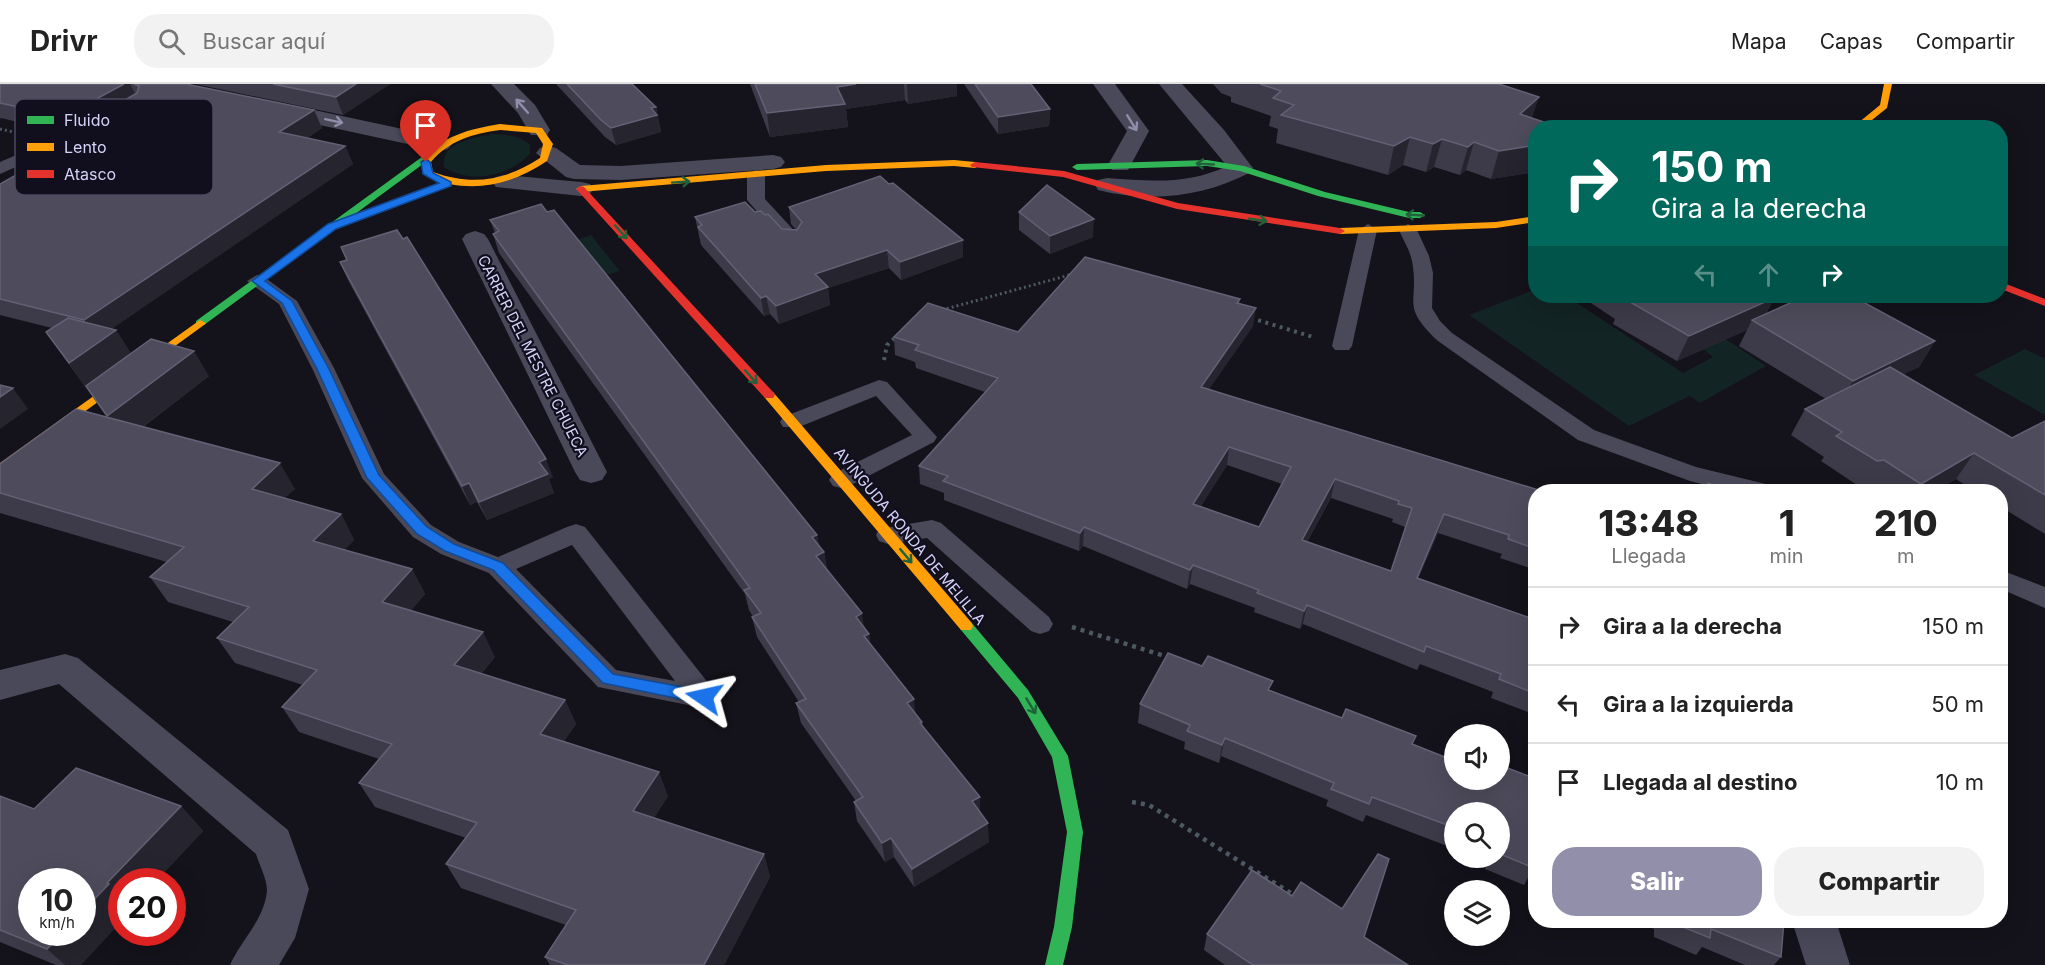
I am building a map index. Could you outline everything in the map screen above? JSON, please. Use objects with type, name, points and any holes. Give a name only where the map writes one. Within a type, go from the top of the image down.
[{"type":"street","points":[[502,84],[527,110],[548,144],[548,153],[534,168],[504,182]]},
{"type":"street","points":[[1104,84],[1138,131],[1113,175]]},
{"type":"street","points":[[1170,84],[1216,135],[1241,168],[1322,194],[1409,215],[1528,217]]},
{"type":"street","points":[[1866,120],[1884,106],[1888,84]]},
{"type":"street","points":[[250,104],[435,150]]},
{"type":"street","points":[[0,469],[435,150],[472,131],[500,127],[539,130]]},
{"type":"street","points":[[435,150],[426,162],[428,174],[447,184]]},
{"type":"street","points":[[548,153],[574,172],[621,173],[954,163],[1064,174],[1113,175],[1177,206],[1329,231],[1408,230],[1496,225],[1528,219]]},
{"type":"street","points":[[425,191],[447,184],[475,186],[504,182],[581,189],[913,155],[1002,158],[1085,168],[1181,191],[1220,180],[1241,168]]},
{"type":"street","name":"AVINGUDA RONDA DE MELILLA","points":[[581,189],[791,422],[1023,694],[1060,756],[1075,832],[1063,927],[1054,965]]},
{"type":"street","points":[[332,226],[387,205]]},
{"type":"street","name":"CARRER DEL MESTRE CHUECA","points":[[475,239],[591,472]]},
{"type":"street","points":[[2008,288],[2045,303]]},
{"type":"street","points":[[0,685],[65,668],[273,843],[288,889],[273,938],[252,965]]},
{"type":"street","points":[[1816,928],[1828,965]]},
{"type":"lane","points":[[0,169],[15,161]]},
{"type":"lane","points":[[764,169],[756,200],[793,241]]},
{"type":"lane","points":[[1342,346],[1368,230]]},
{"type":"lane","points":[[1408,230],[1421,260],[1420,305],[1427,322],[1445,337],[1586,435],[1690,472],[1736,484]]},
{"type":"lane","points":[[257,281],[287,301],[323,369],[374,478],[422,531],[450,548],[498,567],[608,679],[704,697],[576,533],[498,567]]},
{"type":"lane","points":[[791,422],[879,387],[926,438],[841,480]]},
{"type":"lane","points":[[888,535],[932,529],[1040,624]]},
{"type":"lane","points":[[2008,582],[2045,598]]},
{"type":"path","points":[[932,313],[1081,272]]},
{"type":"path","points":[[1245,316],[1278,326]]},
{"type":"path","points":[[879,387],[887,345],[904,331]]},
{"type":"path","points":[[1040,624],[1060,624],[1176,660]]},
{"type":"path","points":[[1132,802],[1149,806],[1308,904]]},
{"type":"shaded area","points":[[492,134],[522,139],[530,145],[530,154],[521,162],[500,173],[477,177],[454,173],[444,167],[447,152],[453,147],[468,140]]},
{"type":"shaded area","points":[[591,235],[620,271],[600,277],[571,242]]},
{"type":"shaded area","points":[[1528,292],[1528,303],[1577,303],[1683,373],[1713,357],[1695,343],[1718,334],[1766,366],[1700,403],[1690,396],[1629,426],[1469,315]]},
{"type":"shaded area","points":[[2025,349],[2045,359],[2045,415],[1974,375]]},
{"type":"building","points":[[0,84],[124,84],[96,99],[15,99],[15,106],[0,103]]},
{"type":"building","points":[[134,84],[186,84],[314,110],[279,132],[345,146],[84,320],[0,299],[0,184],[15,175],[15,195],[213,195],[213,99],[127,99],[137,93],[139,86]]},
{"type":"building","points":[[273,84],[356,84],[336,97]]},
{"type":"building","points":[[567,84],[632,84],[656,107],[651,108],[657,115],[611,128]]},
{"type":"building","points":[[755,84],[856,84],[837,87],[845,104],[767,113]]},
{"type":"building","points":[[975,84],[1031,84],[1050,109],[998,117]]},
{"type":"building","points":[[1260,84],[1499,84],[1539,97],[1520,114],[1538,120],[1528,120],[1528,146],[1499,151],[1474,142],[1468,147],[1442,139],[1433,144],[1410,137],[1394,146],[1281,115],[1294,105],[1273,98],[1281,91]]},
{"type":"building","points":[[880,176],[889,184],[893,183],[963,240],[900,262],[887,250],[815,274],[828,287],[776,306],[766,296],[761,298],[698,227],[702,225],[695,217],[745,202],[755,212],[761,211],[765,215],[768,214],[782,229],[797,230],[802,222],[789,207]]},
{"type":"building","points":[[1047,185],[1094,219],[1050,236],[1019,212]]},
{"type":"building","points":[[541,204],[547,212],[554,210],[817,535],[812,537],[824,552],[816,556],[862,613],[856,617],[869,634],[864,636],[914,699],[907,703],[922,722],[920,723],[980,797],[972,801],[988,823],[912,869],[891,838],[882,843],[854,802],[863,797],[796,703],[806,699],[752,617],[761,613],[744,590],[750,588],[493,234],[499,231],[490,220]]},
{"type":"building","points":[[397,230],[403,239],[407,237],[546,459],[539,462],[548,474],[479,502],[469,483],[462,486],[340,262],[347,260],[341,247]]},
{"type":"building","points":[[1085,257],[1240,299],[1237,303],[1256,308],[1201,387],[1528,487],[1528,546],[1508,539],[1509,535],[1444,514],[1417,578],[1528,617],[1528,691],[1499,679],[1501,674],[1426,646],[1424,652],[1307,605],[1304,611],[1257,593],[1259,590],[1193,565],[1190,570],[1084,527],[1080,533],[943,481],[948,476],[919,466],[998,378],[915,350],[919,345],[894,337],[928,303],[1018,332]],"holes":[[[1229,447],[1291,467],[1259,527],[1193,504]],[[1335,479],[1399,501],[1398,504],[1412,508],[1391,571],[1302,540]]]},
{"type":"building","points":[[1632,303],[1763,303],[1689,336]]},
{"type":"building","points":[[1790,303],[1865,303],[1935,341],[1853,381],[1752,320]]},
{"type":"building","points":[[68,318],[116,330],[69,363],[46,332]]},
{"type":"building","points":[[151,339],[194,351],[107,416],[86,386]]},
{"type":"building","points":[[1890,367],[2012,438],[2045,421],[2045,495],[1974,453],[1921,484],[1884,460],[1877,461],[1836,436],[1842,432],[1805,409]]},
{"type":"building","points":[[0,385],[13,388],[0,397]]},
{"type":"building","points":[[76,409],[280,463],[252,489],[341,514],[313,541],[412,569],[382,602],[483,632],[454,665],[565,700],[540,734],[659,772],[633,811],[764,854],[704,965],[568,965],[545,957],[576,910],[446,864],[477,823],[359,783],[392,744],[282,707],[317,670],[217,638],[249,607],[150,577],[184,547],[0,493],[0,464]]},
{"type":"building","points":[[1168,653],[1202,666],[1208,656],[1273,681],[1268,690],[1342,718],[1346,709],[1416,736],[1412,744],[1444,757],[1444,790],[1510,790],[1510,769],[1528,776],[1528,866],[1510,858],[1510,802],[1444,802],[1444,824],[1372,797],[1369,804],[1331,789],[1334,783],[1225,738],[1222,745],[1187,731],[1190,725],[1140,704]]},
{"type":"building","points":[[76,768],[181,806],[121,868],[108,868],[108,885],[96,897],[96,868],[18,868],[18,937],[0,930],[0,796],[34,809]]},
{"type":"building","points":[[1378,854],[1389,859],[1364,937],[1408,965],[1253,965],[1207,934],[1252,870],[1292,896],[1301,882],[1342,909]]},
{"type":"building","points":[[1685,928],[1783,928],[1781,957],[1711,929],[1710,938]]},
{"type":"traffic: fast","points":[[200,323],[429,156]]},
{"type":"traffic: fast","points":[[1077,167],[1207,163],[1241,168],[1322,194],[1409,215],[1420,215]]},
{"type":"traffic: fast","points":[[966,626],[1023,694],[1060,756],[1075,832],[1063,927],[1054,965]]},
{"type":"traffic: slow","points":[[1866,120],[1884,106],[1888,84]]},
{"type":"traffic: slow","points":[[500,127],[539,130],[548,144],[544,159],[517,175],[488,183],[459,183],[428,174],[426,162],[433,153],[449,141],[468,133],[500,127]]},
{"type":"traffic: slow","points":[[581,189],[826,168],[954,163],[975,165]]},
{"type":"traffic: slow","points":[[1340,231],[1496,225],[1528,220]]},
{"type":"traffic: slow","points":[[0,469],[200,323]]},
{"type":"traffic: slow","points":[[769,395],[966,626]]},
{"type":"traffic: jam","points":[[975,165],[1064,174],[1177,206],[1340,231]]},
{"type":"traffic: jam","points":[[581,189],[769,395]]},
{"type":"traffic: jam","points":[[2008,288],[2045,303]]},
{"type":"route","points":[[426,162],[428,174],[447,184],[332,226],[257,281],[287,301],[323,369],[374,478],[422,531],[450,548],[498,567],[608,679],[704,697]]}]
